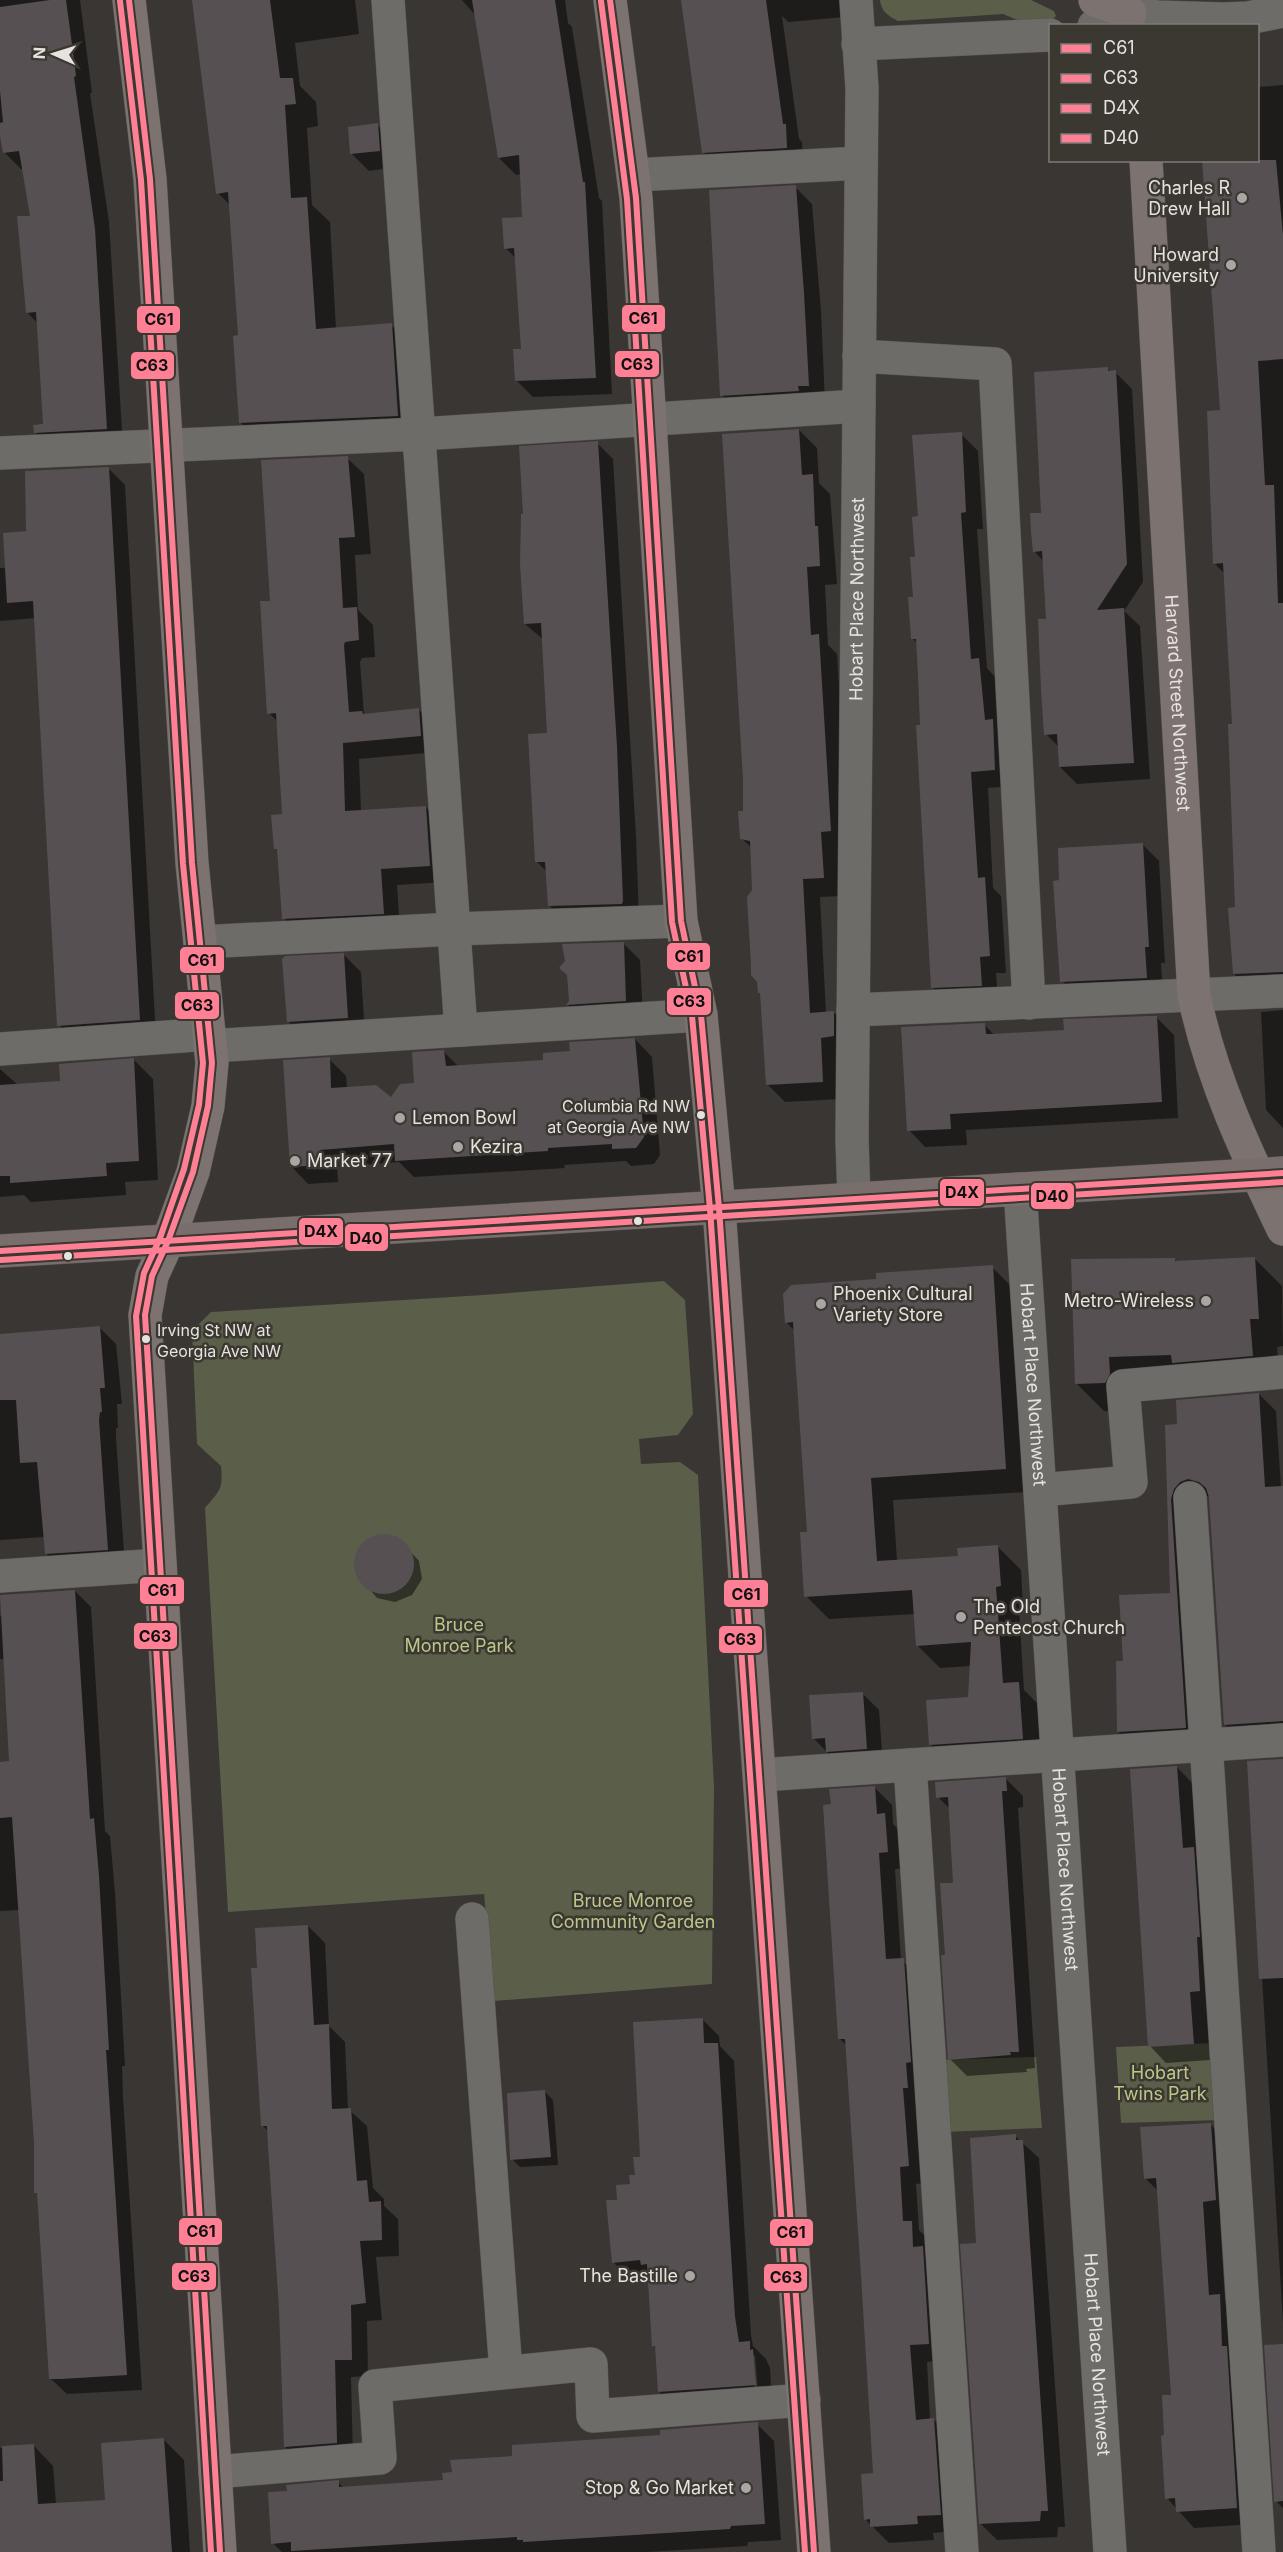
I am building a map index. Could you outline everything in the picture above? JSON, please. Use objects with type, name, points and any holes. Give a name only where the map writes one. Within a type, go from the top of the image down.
[{"type":"highway","points":[[0,1251],[1270,1174]]},
{"type":"main road","points":[[129,0],[150,179],[192,863],[210,1040],[211,1082],[204,1128],[193,1172],[168,1241],[152,1276],[145,1315],[220,2552]]},
{"type":"main road","points":[[610,0],[633,175],[681,921],[701,1015],[719,1208],[814,2552]]},
{"type":"main road","points":[[1095,0],[1130,13]]},
{"type":"main road","name":"Harvard Street Northwest","points":[[1146,162],[1194,995],[1212,1065],[1270,1174],[1283,1229]]},
{"type":"street","points":[[388,0],[461,1030]]},
{"type":"street","name":"Hobart Place Northwest","points":[[854,1199],[852,1139],[862,88],[856,0]]},
{"type":"street","points":[[1100,24],[1130,13],[1158,17],[1223,19],[1248,18],[1283,10]]},
{"type":"street","points":[[858,44],[1049,35]]},
{"type":"street","points":[[633,175],[861,163]]},
{"type":"street","points":[[859,356],[994,364],[1029,1003]]},
{"type":"street","points":[[0,453],[420,434],[859,406]]},
{"type":"street","points":[[200,942],[455,929],[681,921]]},
{"type":"street","points":[[853,1010],[1283,991]]},
{"type":"street","points":[[0,1049],[461,1030],[701,1015]]},
{"type":"street","name":"Hobart Place Northwest","points":[[1020,1189],[1110,2552]]},
{"type":"street","points":[[1040,1490],[1131,1482],[1123,1386],[1283,1372]]},
{"type":"street","points":[[1190,1498],[1259,2552]]},
{"type":"street","points":[[0,1576],[160,1565]]},
{"type":"street","points":[[760,1775],[1283,1740]]},
{"type":"street","points":[[910,1765],[962,2552]]},
{"type":"street","points":[[472,1918],[506,2372]]},
{"type":"street","points":[[215,2472],[380,2458],[375,2386],[591,2364],[593,2416],[804,2400]]},
{"type":"green space","points":[[880,0],[1031,0],[1054,11],[1056,16],[1051,21],[1020,21],[1003,14],[898,21],[886,13]]},
{"type":"green space","name":"Bruce Monroe Park","points":[[664,1281],[685,1300],[693,1414],[678,1435],[639,1439],[641,1464],[680,1462],[698,1475],[714,1787],[712,1984],[494,2001],[484,1894],[228,1912],[205,1508],[221,1485],[222,1474],[221,1466],[197,1444],[192,1331],[211,1312]]},
{"type":"green space","name":"Hobart Twins Park","points":[[1215,2043],[1221,2120],[1121,2123],[1116,2047]]},
{"type":"green space","points":[[1036,2057],[1042,2128],[943,2132],[936,2060]]},
{"type":"building","points":[[66,0],[73,52],[76,76],[74,77],[95,229],[107,429],[34,433],[33,425],[43,424],[36,312],[26,313],[17,216],[30,216],[19,151],[3,153],[0,136],[0,123],[3,122],[0,91],[0,7]]},
{"type":"building","points":[[192,0],[270,0],[280,78],[293,78],[296,104],[285,105],[291,198],[307,197],[316,329],[392,323],[398,416],[239,423],[233,336],[238,335],[228,192],[216,194]]},
{"type":"building","points":[[472,0],[555,0],[583,182],[585,182],[596,378],[515,381],[513,349],[521,349],[514,248],[504,249],[502,218],[522,217],[519,155],[498,158]]},
{"type":"building","points":[[681,0],[766,0],[783,124],[786,124],[787,148],[702,153]]},
{"type":"building","points":[[378,123],[380,151],[350,154],[348,127]]},
{"type":"building","points":[[1276,160],[1283,235],[1283,359],[1258,361],[1265,485],[1274,485],[1278,603],[1283,603],[1283,972],[1233,974],[1228,908],[1235,907],[1228,724],[1232,724],[1223,563],[1213,564],[1207,411],[1220,410],[1202,162]]},
{"type":"building","points":[[796,185],[809,386],[798,386],[799,391],[720,396],[709,190]]},
{"type":"building","points":[[1108,367],[1108,371],[1116,370],[1127,564],[1097,610],[1124,608],[1134,763],[1059,767],[1057,734],[1044,735],[1038,619],[1046,619],[1042,551],[1033,552],[1031,532],[1030,513],[1041,513],[1034,372]]},
{"type":"building","points":[[799,429],[802,475],[813,474],[815,526],[818,526],[820,566],[807,567],[811,635],[819,634],[831,831],[821,832],[824,878],[803,879],[810,1013],[834,1011],[834,1036],[821,1038],[823,1082],[766,1085],[760,993],[758,993],[757,982],[751,975],[747,897],[752,890],[750,841],[740,839],[738,811],[743,811],[743,779],[722,434]]},
{"type":"building","points":[[962,432],[966,512],[961,513],[971,659],[979,658],[985,720],[993,719],[995,770],[971,772],[978,878],[985,877],[990,956],[980,957],[982,986],[931,988],[916,725],[920,725],[916,639],[911,639],[908,597],[913,597],[910,557],[915,557],[912,517],[918,516],[912,435]]},
{"type":"building","points":[[598,441],[617,747],[623,901],[622,904],[548,906],[545,862],[535,862],[528,734],[547,733],[541,623],[524,624],[520,565],[521,514],[523,514],[519,446]]},
{"type":"building","points":[[348,456],[355,537],[339,538],[343,608],[357,607],[359,640],[345,642],[344,645],[349,712],[362,711],[363,714],[419,708],[421,736],[343,743],[345,811],[426,806],[430,866],[381,869],[384,914],[282,919],[277,849],[274,849],[271,815],[282,814],[276,713],[267,714],[260,601],[270,601],[261,460]]},
{"type":"building","points":[[109,467],[140,1020],[57,1026],[33,601],[7,603],[3,533],[26,531],[25,471]]},
{"type":"building","points":[[1143,843],[1149,947],[1145,947],[1147,978],[1060,982],[1053,881],[1059,880],[1058,848]]},
{"type":"building","points":[[624,942],[626,1001],[566,1005],[569,1001],[567,975],[559,968],[565,961],[562,944]]},
{"type":"building","points":[[344,953],[348,1018],[287,1022],[282,959],[285,956]]},
{"type":"building","points":[[1157,1016],[1162,1102],[950,1114],[951,1129],[907,1131],[901,1027],[985,1023],[986,1034],[992,1034],[1064,1030],[1063,1019]]},
{"type":"building","points":[[635,1038],[644,1137],[636,1148],[612,1149],[612,1144],[548,1148],[548,1151],[395,1161],[394,1144],[320,1150],[321,1165],[290,1167],[283,1060],[330,1057],[331,1088],[376,1085],[391,1097],[400,1084],[414,1083],[412,1052],[444,1050],[446,1066],[543,1060],[543,1053],[570,1051],[569,1042]]},
{"type":"building","points":[[134,1058],[139,1161],[106,1163],[107,1176],[10,1183],[10,1176],[0,1176],[0,1085],[60,1081],[59,1064]]},
{"type":"building","points":[[1255,1257],[1259,1319],[1250,1319],[1253,1356],[1172,1363],[1171,1355],[1109,1357],[1110,1374],[1105,1383],[1075,1384],[1071,1259],[1175,1258],[1175,1261]]},
{"type":"building","points":[[993,1265],[1006,1469],[871,1478],[877,1561],[958,1556],[957,1548],[998,1545],[1001,1586],[996,1587],[1003,1683],[1019,1682],[1023,1739],[929,1745],[926,1700],[968,1697],[971,1642],[916,1646],[912,1590],[804,1597],[800,1532],[807,1532],[793,1322],[785,1323],[783,1294],[791,1285],[876,1279],[876,1273]]},
{"type":"building","points":[[100,1326],[105,1388],[100,1388],[102,1412],[100,1412],[99,1420],[108,1550],[45,1554],[37,1462],[20,1463],[16,1400],[0,1400],[0,1334]]},
{"type":"building","points":[[1259,1393],[1265,1487],[1283,1486],[1283,1721],[1224,1725],[1209,1497],[1206,1488],[1199,1482],[1188,1479],[1180,1482],[1174,1489],[1171,1499],[1186,1728],[1117,1732],[1116,1661],[1123,1661],[1119,1595],[1170,1593],[1165,1425],[1177,1424],[1176,1400]]},
{"type":"building","points":[[378,1534],[390,1534],[406,1542],[412,1552],[414,1564],[412,1576],[406,1586],[390,1594],[378,1594],[362,1586],[354,1570],[354,1558],[362,1542]]},
{"type":"building","points":[[75,1590],[90,1819],[94,1818],[99,1876],[109,2050],[106,2050],[127,2375],[49,2379],[37,2193],[34,2193],[34,2143],[12,1817],[0,1818],[0,1762],[9,1761],[0,1595]]},
{"type":"building","points":[[863,1692],[867,1749],[826,1752],[825,1738],[812,1739],[809,1695]]},
{"type":"building","points":[[1283,1759],[1283,1978],[1259,1979],[1247,1761]]},
{"type":"building","points":[[1177,1766],[1183,1848],[1194,1847],[1200,1937],[1197,1937],[1200,1991],[1190,1992],[1194,2044],[1148,2047],[1130,1769]]},
{"type":"building","points":[[1006,1777],[1007,1791],[1002,1791],[1019,2052],[1010,2052],[1011,2055],[948,2060],[941,1955],[945,1955],[940,1883],[953,1883],[948,1797],[936,1798],[935,1782]]},
{"type":"building","points":[[875,1786],[877,1814],[885,1813],[888,1852],[879,1853],[886,1959],[904,1958],[911,2062],[906,2063],[908,2088],[903,2088],[909,2166],[900,2167],[903,2221],[912,2221],[913,2247],[923,2246],[929,2344],[910,2345],[916,2420],[934,2418],[941,2515],[917,2516],[918,2524],[870,2527],[870,2519],[864,2520],[861,2474],[873,2473],[861,2276],[845,2039],[838,2039],[823,1805],[831,1804],[829,1789]]},
{"type":"building","points":[[308,1925],[314,2025],[329,2024],[332,2109],[351,2108],[357,2181],[367,2180],[369,2202],[381,2201],[382,2240],[360,2241],[366,2303],[351,2305],[352,2360],[335,2360],[337,2443],[284,2447],[279,2309],[267,2126],[261,2126],[251,1968],[257,1968],[255,1928]]},
{"type":"building","points":[[703,2018],[704,2043],[718,2043],[735,2317],[739,2342],[750,2341],[750,2350],[753,2349],[756,2385],[658,2392],[655,2346],[652,2347],[647,2264],[641,2265],[640,2260],[612,2263],[606,2200],[617,2200],[616,2185],[630,2184],[629,2175],[635,2175],[633,2157],[640,2157],[633,2022]]},
{"type":"building","points":[[545,2090],[551,2157],[510,2160],[507,2093]]},
{"type":"building","points":[[1211,2123],[1216,2200],[1203,2202],[1209,2295],[1220,2294],[1222,2346],[1227,2346],[1237,2508],[1176,2512],[1175,2498],[1165,2499],[1161,2436],[1164,2435],[1162,2395],[1171,2395],[1156,2178],[1144,2179],[1140,2127]]},
{"type":"building","points":[[1016,2134],[1016,2140],[1023,2140],[1048,2511],[1041,2511],[1040,2521],[979,2524],[960,2244],[976,2243],[970,2138]]},
{"type":"building","points":[[1283,2344],[1283,2501],[1274,2502],[1264,2345]]},
{"type":"building","points":[[758,2422],[765,2524],[731,2526],[730,2529],[523,2542],[523,2540],[517,2540],[517,2537],[291,2551],[291,2542],[271,2544],[268,2492],[287,2491],[286,2485],[339,2480],[339,2487],[443,2480],[442,2473],[452,2472],[450,2460],[512,2456],[512,2445],[660,2435],[660,2430]]},
{"type":"building","points":[[164,2438],[172,2552],[0,2552],[2,2446],[34,2444],[38,2504],[105,2500],[101,2443]]},
{"type":"transit line","name":"C61","points":[[129,0],[150,179],[192,863],[212,1063],[208,1106],[193,1172],[168,1241],[152,1276],[145,1315],[220,2552]]},
{"type":"transit line","name":"C61","points":[[610,0],[636,198],[681,921],[701,1015],[719,1208],[814,2552]]},
{"type":"transit line","name":"C63","points":[[120,1],[141,180],[183,864],[203,1063],[199,1105],[184,1169],[160,1238],[144,1273],[136,1316],[211,2552]]},
{"type":"transit line","name":"C63","points":[[601,1],[627,199],[672,922],[692,1016],[710,1209],[805,2552]]},
{"type":"transit line","name":"D4X","points":[[0,1251],[1283,1173]]},
{"type":"transit line","name":"D40","points":[[1,1260],[1283,1182]]},
{"type":"place","name":"Charles R Drew Hall","points":[[1242,198]]},
{"type":"place","name":"Howard University","points":[[1231,265]]},
{"type":"place","name":"Columbia Rd NW at Georgia Ave NW","points":[[701,1115]]},
{"type":"place","name":"Lemon Bowl","points":[[400,1118]]},
{"type":"place","name":"Kezira","points":[[458,1147]]},
{"type":"place","name":"Market 77","points":[[295,1161]]},
{"type":"place","name":"Metro-Wireless","points":[[1206,1301]]},
{"type":"place","name":"Phoenix Cultural Variety Store","points":[[821,1304]]},
{"type":"place","name":"Irving St NW at Georgia Ave NW","points":[[146,1339]]},
{"type":"place","name":"The Old Pentecost Church","points":[[961,1617]]},
{"type":"place","name":"The Bastille","points":[[690,2276]]},
{"type":"place","name":"Stop & Go Market","points":[[746,2488]]},
{"type":"park label","name":"Bruce Monroe Community Garden","points":[[633,1911]]}]
